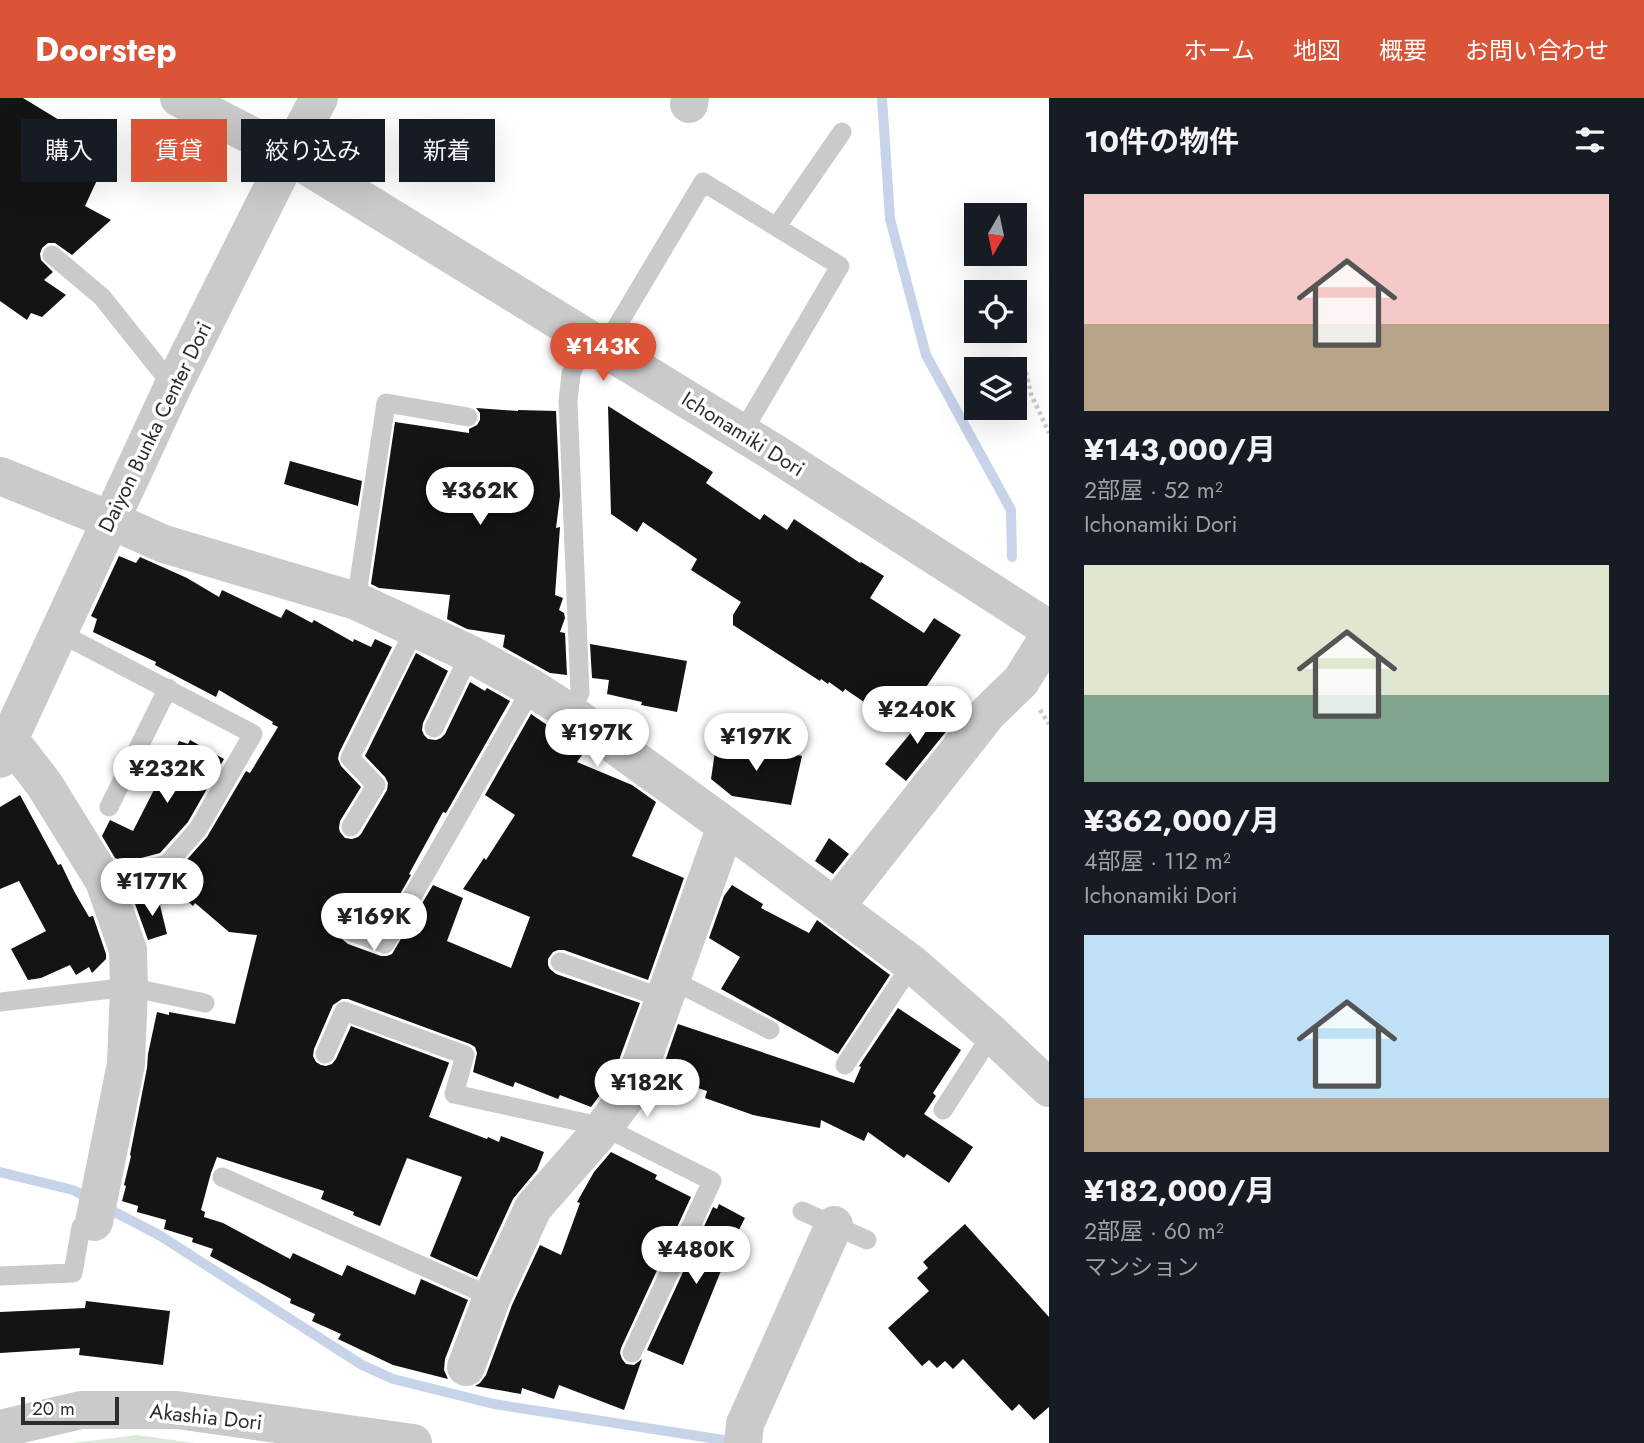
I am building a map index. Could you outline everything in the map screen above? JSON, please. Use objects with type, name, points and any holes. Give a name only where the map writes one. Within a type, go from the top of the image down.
[{"type":"street","name":"Ichonamiki Dori","points":[[179,98],[241,130]]},
{"type":"street","name":"Daiyon Bunka Center Dori","points":[[308,119],[319,98]]},
{"type":"street","name":"Daiyon Bunka Center Dori","points":[[5,750],[173,386],[275,182]]},
{"type":"street","name":"Ichonamiki Dori","points":[[333,182],[742,433],[1049,629]]},
{"type":"street","points":[[0,476],[164,544],[356,601],[470,654],[533,688],[836,906],[912,964],[1049,1087]]},
{"type":"street","points":[[836,906],[988,713],[1021,681],[1049,636]]},
{"type":"street","points":[[5,750],[44,784],[104,881],[128,950],[126,1064],[94,1222]]},
{"type":"street","points":[[466,1367],[492,1297],[533,1208],[604,1127],[632,1090],[726,826]]},
{"type":"street","points":[[744,1433],[834,1225]]},
{"type":"street","name":"Akashia Dori","points":[[0,1429],[81,1410],[177,1410],[413,1443]]},
{"type":"lane","points":[[777,226],[842,132]]},
{"type":"lane","points":[[569,712],[580,693],[569,401],[571,374],[703,182],[840,266],[742,433]]},
{"type":"lane","points":[[52,255],[102,297],[173,386]]},
{"type":"lane","points":[[356,601],[386,403],[468,417]]},
{"type":"lane","points":[[351,827],[376,785],[350,758],[415,629]]},
{"type":"lane","points":[[60,633],[253,734],[198,829],[167,864],[104,881]]},
{"type":"lane","points":[[434,728],[470,654]]},
{"type":"lane","points":[[109,807],[168,688]]},
{"type":"lane","points":[[352,932],[386,944],[533,688]]},
{"type":"lane","points":[[560,961],[668,989],[770,1030]]},
{"type":"lane","points":[[845,1065],[912,964]]},
{"type":"lane","points":[[0,1002],[129,987],[205,1003]]},
{"type":"lane","points":[[325,1054],[344,1011],[464,1055],[454,1094],[604,1127],[712,1181],[632,1353]]},
{"type":"lane","points":[[943,1110],[992,1034]]},
{"type":"lane","points":[[222,1177],[492,1297]]},
{"type":"lane","points":[[0,1276],[73,1273],[81,1227],[94,1222]]},
{"type":"path","points":[[1027,376],[1031,394],[1049,433]]},
{"type":"green space","points":[[137,1435],[194,1443],[72,1443]]},
{"type":"building","points":[[0,98],[23,98],[58,119],[21,119],[21,182],[96,182],[85,206],[111,220],[72,255],[55,243],[48,243],[42,248],[41,260],[53,272],[44,280],[66,295],[42,317],[31,313],[27,320],[0,301]]},
{"type":"building","points":[[608,406],[713,472],[706,483],[760,520],[764,514],[787,530],[794,519],[884,576],[870,598],[924,633],[934,618],[961,635],[904,720],[871,699],[867,704],[845,689],[843,692],[829,682],[820,681],[733,625],[733,615],[741,602],[691,570],[697,559],[643,522],[637,532],[611,514]]},
{"type":"building","points":[[476,408],[556,411],[560,496],[556,528],[560,527],[555,595],[563,598],[559,610],[564,613],[565,618],[560,632],[565,633],[567,675],[550,673],[503,647],[505,635],[467,629],[447,619],[450,595],[379,588],[371,584],[395,422],[469,433],[469,429],[480,420],[480,413]]},
{"type":"building","points":[[290,461],[362,481],[358,506],[284,484]]},
{"type":"building","points":[[119,556],[136,563],[140,557],[187,578],[219,597],[222,590],[281,618],[286,609],[312,623],[314,620],[353,642],[354,639],[371,647],[375,639],[392,647],[339,753],[341,766],[361,787],[340,821],[340,832],[345,838],[352,839],[361,834],[387,790],[385,777],[365,756],[416,653],[448,671],[423,723],[422,730],[428,739],[436,740],[445,734],[470,682],[510,701],[446,813],[443,812],[380,929],[349,920],[340,928],[342,939],[348,944],[381,956],[392,954],[433,885],[463,898],[447,941],[511,968],[530,917],[463,889],[484,858],[486,860],[515,815],[485,795],[531,714],[585,751],[577,762],[632,785],[656,802],[632,856],[684,878],[648,980],[564,950],[553,952],[548,959],[550,969],[556,974],[640,1003],[612,1079],[591,1107],[560,1095],[558,1099],[515,1082],[513,1087],[473,1072],[477,1053],[475,1047],[470,1044],[348,999],[342,999],[333,1005],[314,1049],[316,1062],[326,1066],[332,1064],[351,1026],[450,1063],[429,1117],[487,1139],[488,1137],[499,1142],[501,1136],[544,1152],[537,1170],[513,1199],[477,1277],[430,1256],[462,1177],[407,1158],[380,1226],[321,1199],[324,1191],[217,1157],[211,1173],[201,1210],[205,1212],[204,1217],[223,1223],[290,1259],[293,1253],[342,1276],[347,1265],[415,1295],[421,1279],[468,1300],[445,1359],[444,1370],[448,1379],[393,1365],[338,1339],[341,1334],[312,1321],[315,1314],[290,1303],[291,1299],[210,1256],[213,1249],[192,1242],[193,1238],[164,1229],[166,1220],[137,1212],[138,1206],[122,1201],[157,1012],[235,1024],[257,935],[229,932],[195,903],[193,906],[162,878],[176,872],[207,837],[246,771],[250,773],[278,727],[219,690],[216,697],[155,665],[156,662],[93,632],[97,619],[91,616]]},
{"type":"building","points":[[590,644],[687,661],[677,712],[641,705],[642,702],[607,694],[609,680],[592,678]]},
{"type":"building","points":[[929,711],[949,728],[906,781],[885,764]]},
{"type":"building","points":[[190,740],[224,759],[188,822],[160,853],[126,862],[115,858],[102,836],[110,820],[133,831],[156,786],[159,788],[179,741],[188,744]]},
{"type":"building","points":[[735,743],[802,756],[791,805],[732,796],[711,779],[716,745],[734,748]]},
{"type":"building","points":[[20,795],[89,917],[93,916],[106,959],[92,973],[89,967],[76,975],[70,965],[41,978],[28,980],[11,949],[46,931],[19,881],[0,889],[0,807]]},
{"type":"building","points":[[829,838],[849,854],[833,874],[815,861]]},
{"type":"building","points":[[732,885],[763,904],[761,908],[809,933],[817,920],[890,975],[838,1054],[721,989],[740,957],[709,938],[724,896]]},
{"type":"building","points":[[158,897],[167,934],[148,940],[135,904]]},
{"type":"building","points":[[898,1008],[961,1050],[933,1093],[936,1096],[924,1114],[973,1147],[949,1183],[907,1154],[904,1158],[868,1132],[864,1141],[821,1120],[820,1128],[753,1115],[705,1098],[707,1091],[680,1082],[682,1077],[662,1070],[678,1024],[854,1083],[861,1067],[859,1066]]},
{"type":"building","points":[[611,1152],[657,1175],[655,1179],[691,1197],[621,1348],[620,1353],[626,1364],[634,1365],[642,1359],[624,1410],[559,1385],[554,1399],[522,1388],[521,1394],[475,1386],[486,1375],[512,1305],[540,1245],[561,1255],[580,1203],[577,1202],[594,1172]]},
{"type":"building","points":[[719,1204],[745,1218],[733,1241],[683,1365],[647,1350],[713,1207],[717,1209]]},
{"type":"building","points":[[965,1224],[1049,1317],[1049,1407],[1034,1420],[1019,1404],[1012,1411],[963,1359],[953,1369],[945,1361],[937,1368],[929,1360],[922,1366],[888,1328],[929,1291],[917,1278],[928,1268],[923,1262]]},
{"type":"building","points":[[86,1301],[170,1311],[163,1365],[79,1355],[80,1348],[0,1353],[0,1312],[85,1308]]},
{"type":"waterway","points":[[882,98],[890,219],[926,355],[1011,510],[1012,557]]},
{"type":"waterway","points":[[0,1172],[73,1190],[92,1200]]},
{"type":"waterway","points":[[105,1207],[159,1235],[362,1365],[393,1379],[494,1404],[736,1442]]}]
